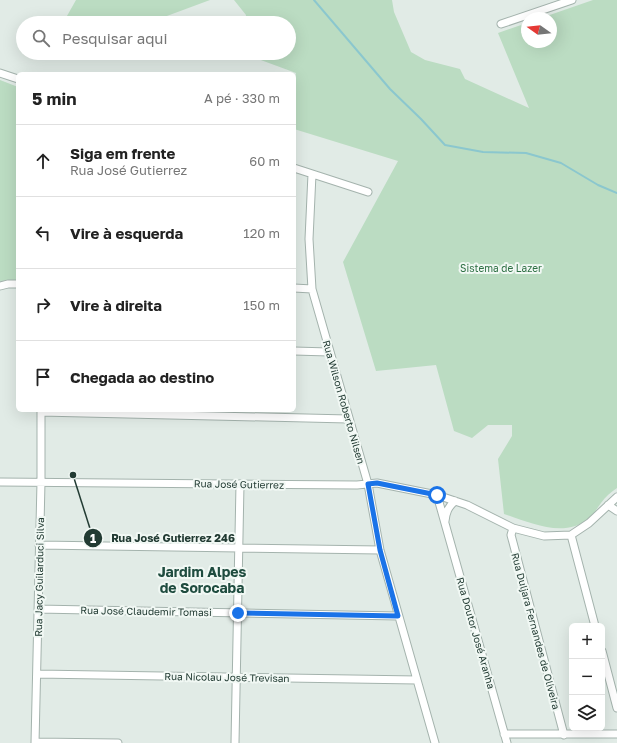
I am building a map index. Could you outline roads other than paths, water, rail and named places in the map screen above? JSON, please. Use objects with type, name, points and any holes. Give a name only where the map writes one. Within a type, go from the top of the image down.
[{"type":"street","points":[[501,24],[572,0]]},
{"type":"street","points":[[0,73],[16,78]]},
{"type":"street","points":[[296,169],[368,192]]},
{"type":"street","name":"Rua Wilson Roberto Nilsen","points":[[312,174],[309,239],[312,289],[348,419],[368,484],[380,550],[435,743]]},
{"type":"street","points":[[0,286],[16,284]]},
{"type":"street","points":[[296,288],[312,289]]},
{"type":"street","points":[[296,351],[329,352]]},
{"type":"street","name":"Rua Jacy Guilarduci Silva","points":[[35,743],[41,482],[41,412]]},
{"type":"street","points":[[79,412],[348,419]]},
{"type":"street","name":"Rua José Gutierrez","points":[[0,482],[240,484],[377,483],[437,495],[468,504],[512,528],[544,536],[571,535]]},
{"type":"street","points":[[235,743],[240,484]]},
{"type":"street","name":"Rua Doutor José Aranha","points":[[437,495],[507,743]]},
{"type":"street","points":[[594,623],[571,535],[589,523],[617,497]]},
{"type":"street","points":[[445,524],[446,512],[450,505],[455,501]]},
{"type":"street","points":[[608,505],[617,511]]},
{"type":"street","name":"Rua Duljara Fernandes de Oliveira","points":[[512,528],[511,535],[564,735]]},
{"type":"street","points":[[39,545],[380,550]]},
{"type":"street","name":"Rua José Claudemir Tomasi","points":[[38,609],[398,616]]},
{"type":"street","points":[[604,659],[617,708]]},
{"type":"street","name":"Rua Nicolau José Trevisan","points":[[37,674],[417,680]]},
{"type":"street","points":[[504,734],[617,734]]},
{"type":"street","points":[[35,743],[118,743]]},
{"type":"waterway","points":[[314,0],[390,89],[445,145],[483,152],[526,153],[561,163],[598,185],[617,193]]},
{"type":"place","name":"Rua José Gutierrez 246","points":[[73,475]]},
{"type":"district","name":"Jardim Alpes de Sorocaba","points":[[202,580]]},
{"type":"park label","name":"Sistema de Lazer","points":[[501,268]]}]
